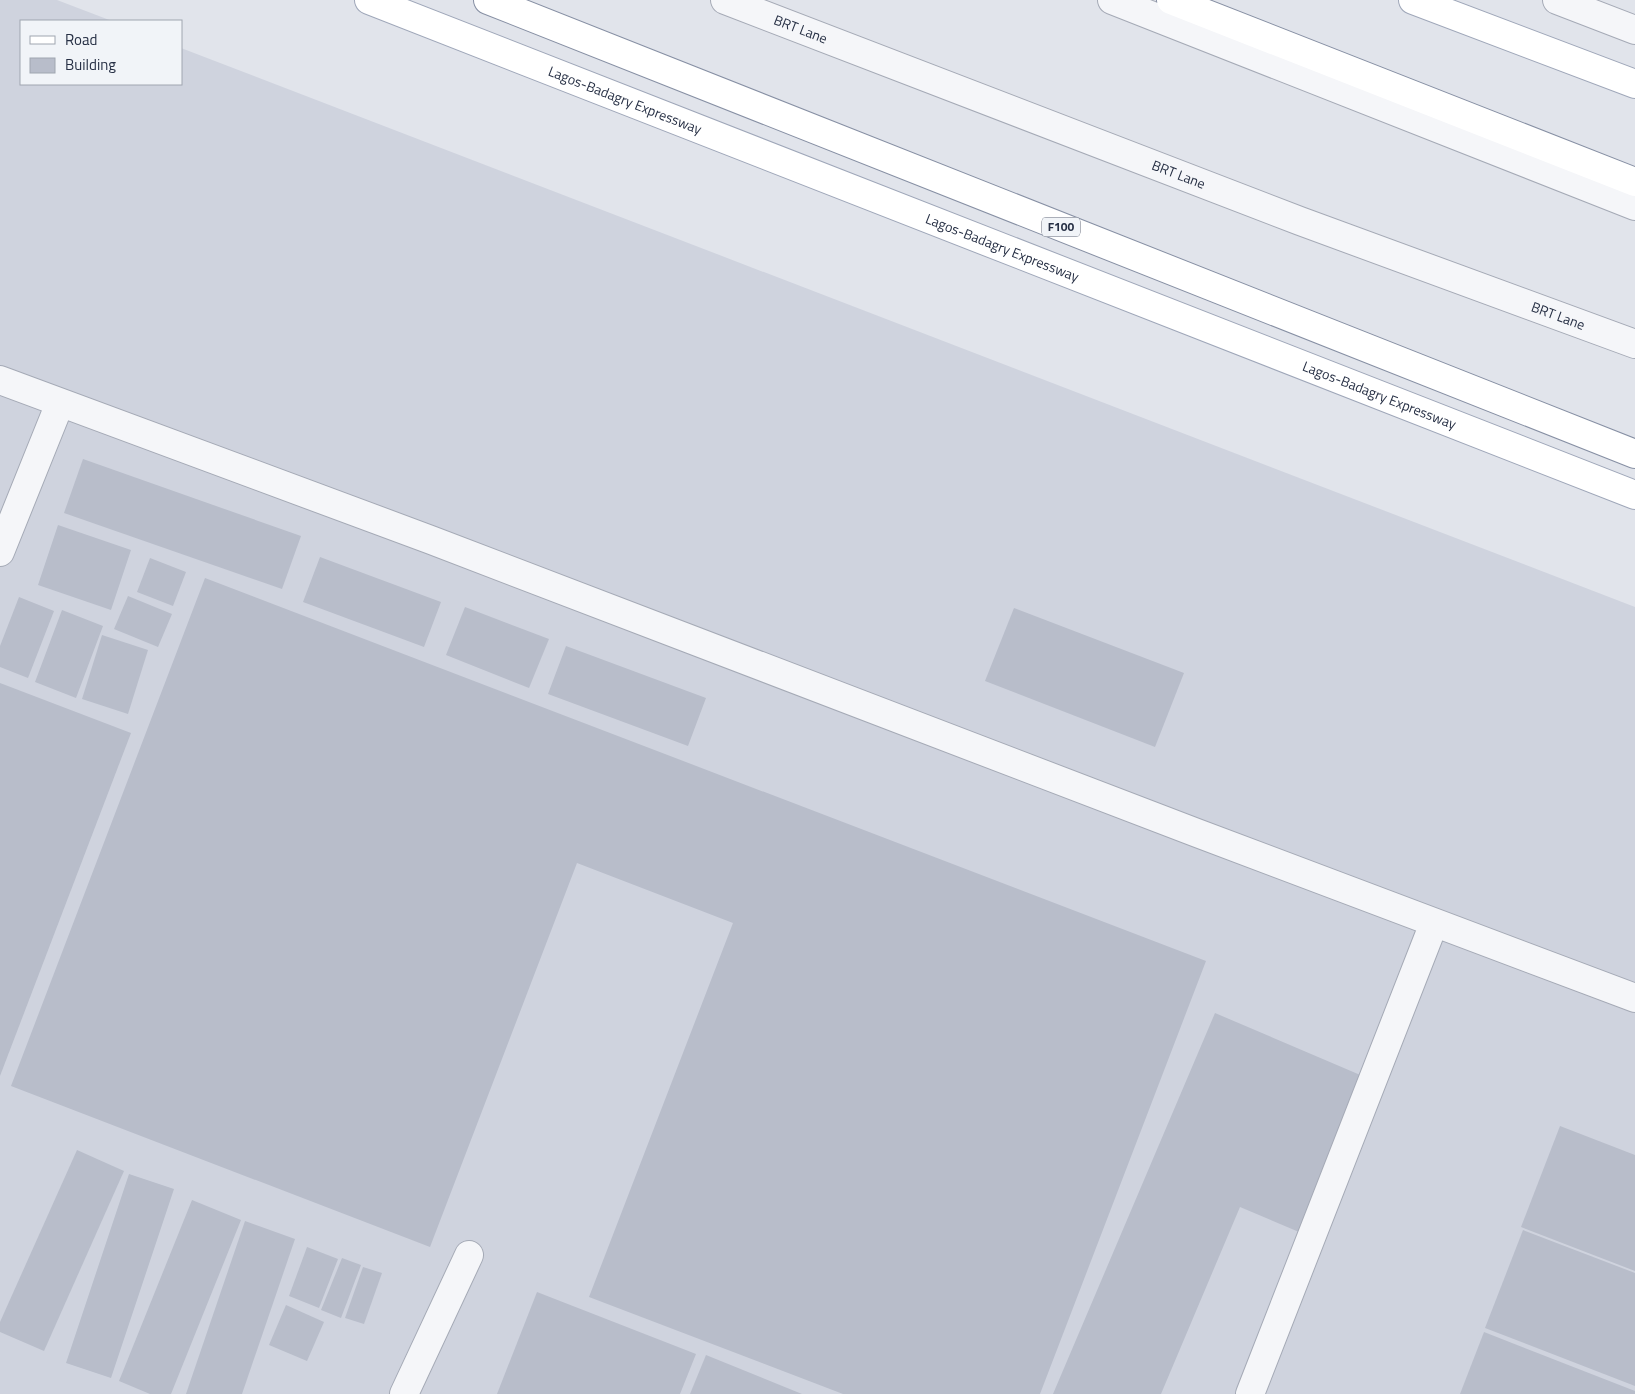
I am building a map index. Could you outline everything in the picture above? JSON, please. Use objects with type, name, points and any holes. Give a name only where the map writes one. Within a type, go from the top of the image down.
[{"type":"main road","name":"Lagos-Badagry Expressway","points":[[370,0],[1635,495]]},
{"type":"main road","name":"F100","points":[[488,0],[1635,454]]},
{"type":"main road","points":[[1170,0],[1635,182]]},
{"type":"main road","points":[[1413,0],[1635,84]]},
{"type":"street","name":"BRT Lane","points":[[725,0],[1300,221],[1635,344]]},
{"type":"street","points":[[1112,0],[1635,206]]},
{"type":"street","points":[[1557,0],[1635,30]]},
{"type":"street","points":[[0,380],[431,540],[1635,998]]},
{"type":"street","points":[[0,552],[60,403]]},
{"type":"street","points":[[1250,1394],[1434,923]]},
{"type":"street","points":[[404,1394],[469,1255]]},
{"type":"shaded area","points":[[0,0],[57,0],[109,20],[20,20],[20,85],[182,85],[182,48],[1635,607],[1635,1394],[0,1394]]},
{"type":"building","points":[[83,459],[301,536],[282,589],[64,513]]},
{"type":"building","points":[[58,525],[131,550],[111,610],[38,585]]},
{"type":"building","points":[[320,557],[441,602],[424,647],[303,602]]},
{"type":"building","points":[[150,558],[186,572],[173,606],[137,592]]},
{"type":"building","points":[[205,578],[1206,961],[1040,1394],[843,1394],[589,1297],[733,923],[577,863],[430,1247],[11,1086]]},
{"type":"building","points":[[128,596],[172,614],[158,647],[114,629]]},
{"type":"building","points":[[19,597],[54,611],[28,678],[0,667],[0,646]]},
{"type":"building","points":[[465,607],[549,639],[529,688],[446,655]]},
{"type":"building","points":[[1014,608],[1184,673],[1155,747],[985,681]]},
{"type":"building","points":[[62,610],[103,626],[76,698],[35,682]]},
{"type":"building","points":[[102,635],[148,650],[128,714],[82,699]]},
{"type":"building","points":[[566,646],[706,698],[688,746],[548,694]]},
{"type":"building","points":[[0,683],[131,733],[0,1076]]},
{"type":"building","points":[[1215,1013],[1365,1077],[1299,1232],[1240,1207],[1161,1394],[1053,1394]]},
{"type":"building","points":[[1560,1126],[1635,1155],[1635,1271],[1521,1227]]},
{"type":"building","points":[[77,1150],[124,1171],[44,1351],[0,1332],[0,1322]]},
{"type":"building","points":[[129,1174],[174,1189],[111,1378],[66,1363]]},
{"type":"building","points":[[192,1200],[241,1220],[171,1394],[150,1394],[119,1381]]},
{"type":"building","points":[[245,1221],[295,1239],[242,1394],[186,1394]]},
{"type":"building","points":[[1523,1230],[1635,1273],[1635,1386],[1485,1328]]},
{"type":"building","points":[[307,1247],[338,1259],[319,1308],[289,1296]]},
{"type":"building","points":[[342,1258],[361,1265],[341,1318],[321,1310]]},
{"type":"building","points":[[363,1267],[382,1273],[364,1324],[345,1318]]},
{"type":"building","points":[[537,1292],[696,1354],[680,1394],[497,1394]]},
{"type":"building","points":[[286,1305],[324,1322],[307,1361],[269,1345]]},
{"type":"building","points":[[1484,1332],[1635,1391],[1635,1394],[1460,1394]]},
{"type":"building","points":[[706,1355],[802,1394],[690,1394]]}]
